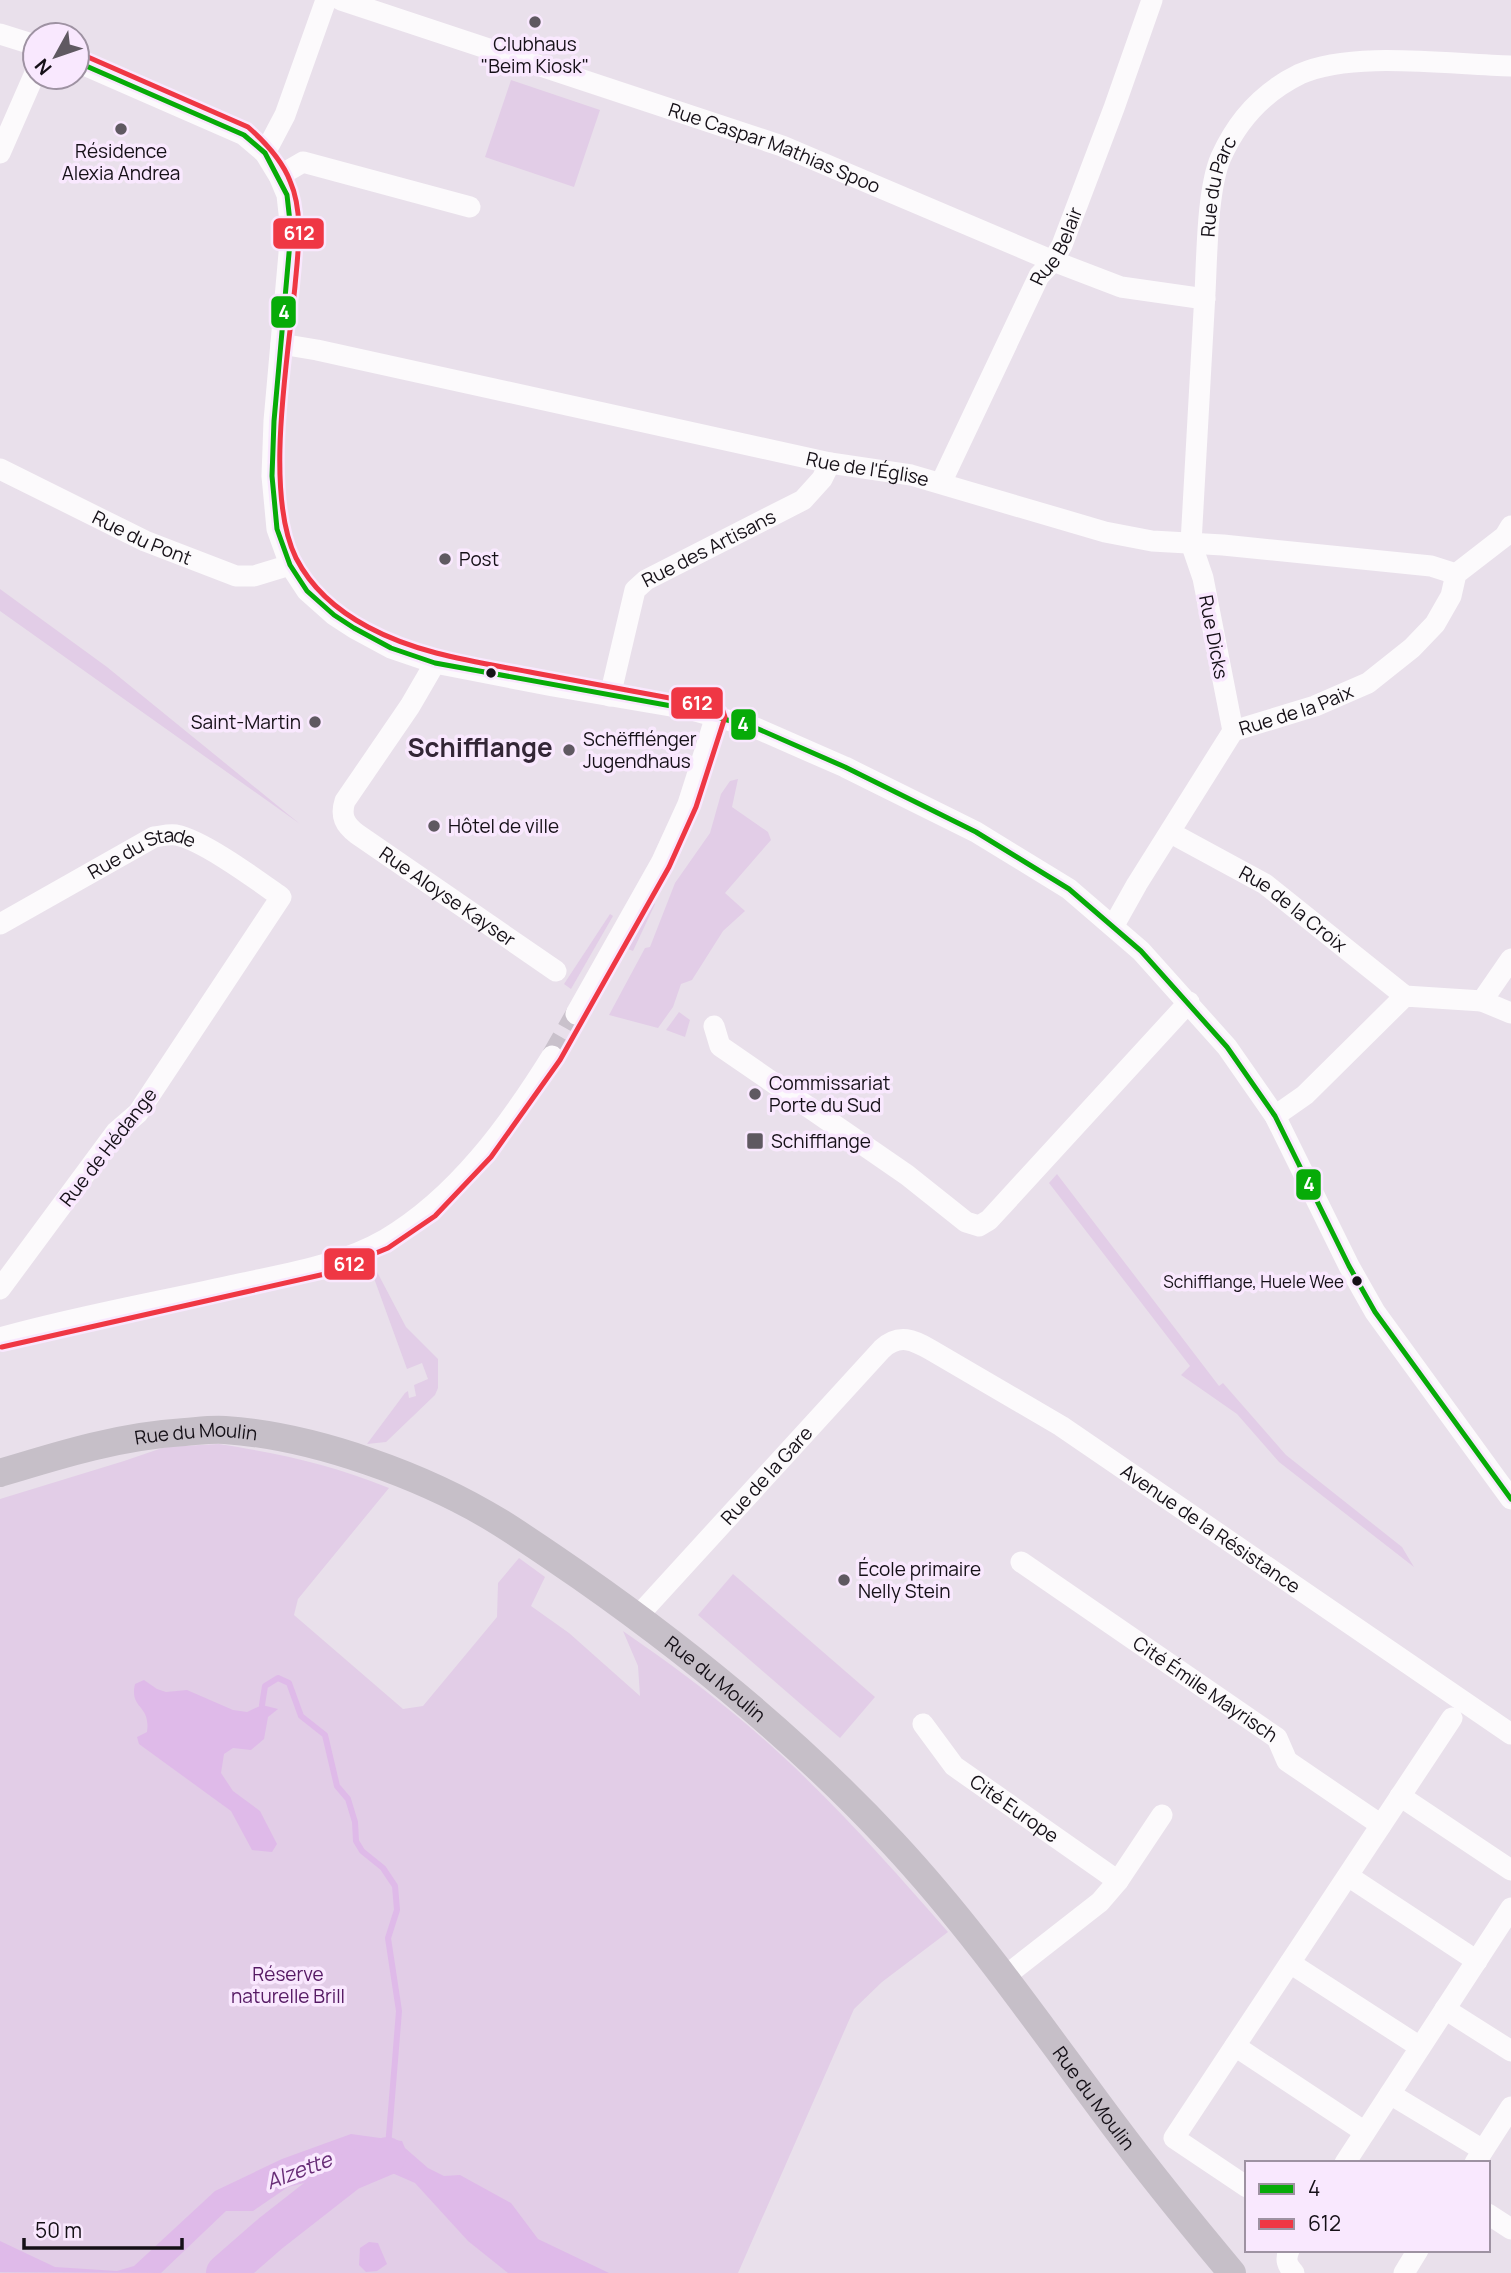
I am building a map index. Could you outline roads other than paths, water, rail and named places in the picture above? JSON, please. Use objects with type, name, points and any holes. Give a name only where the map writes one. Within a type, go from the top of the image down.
[{"type":"main road","name":"Rue du Moulin","points":[[0,1474],[87,1447],[145,1434],[223,1430],[298,1441],[352,1456],[396,1471],[498,1521],[637,1617],[764,1716],[828,1776],[894,1844],[961,1922],[1117,2129],[1232,2273]]},
{"type":"street","points":[[265,153],[285,115],[326,0]]},
{"type":"street","name":"Rue Caspar Mathias Spoo","points":[[341,0],[782,146],[1053,261],[1121,287],[1205,299]]},
{"type":"street","name":"Rue Belair","points":[[941,483],[1040,276],[1062,245],[1152,0]]},
{"type":"street","points":[[0,34],[21,41]]},
{"type":"street","name":"Rue du Parc","points":[[1191,543],[1214,182],[1220,159],[1238,123],[1271,91],[1301,74],[1336,64],[1407,60],[1511,66]]},
{"type":"street","points":[[91,68],[244,135],[265,153],[279,176],[286,195],[291,231],[274,421],[272,476],[276,529],[290,565],[307,591],[334,615],[354,628],[391,648],[436,663],[688,709],[756,728],[845,767],[976,832],[1069,889],[1141,951],[1227,1047],[1275,1116],[1349,1266],[1375,1312],[1511,1499]]},
{"type":"street","points":[[0,153],[27,91]]},
{"type":"street","points":[[279,176],[303,162],[470,207]]},
{"type":"street","name":"Rue de l'Église","points":[[281,344],[342,355],[830,463],[890,471],[941,483],[1105,532],[1152,541],[1431,566],[1456,574]]},
{"type":"street","name":"Rue des Artisans","points":[[610,696],[635,590],[646,580],[803,500],[822,479],[830,463]]},
{"type":"street","name":"Rue du Pont","points":[[0,468],[145,541],[236,576],[254,576],[290,565]]},
{"type":"street","points":[[1456,574],[1509,533]]},
{"type":"street","name":"Rue Dicks","points":[[1191,543],[1203,578],[1233,732]]},
{"type":"street","name":"Rue de la Paix","points":[[1114,926],[1233,732],[1315,706],[1368,683],[1412,648],[1435,624],[1451,596],[1456,574]]},
{"type":"street","name":"Rue Aloyse Kayser","points":[[436,663],[345,802],[342,811],[344,819],[357,834],[556,971]]},
{"type":"street","points":[[576,1014],[661,863],[688,804],[716,716]]},
{"type":"street","name":"Rue de la Croix","points":[[1171,833],[1265,884],[1405,996]]},
{"type":"street","name":"Rue du Stade","points":[[0,925],[154,837],[169,834],[184,837],[208,850],[281,897]]},
{"type":"street","name":"Rue de Hédange","points":[[0,1289],[116,1132],[138,1113],[281,897]]},
{"type":"street","points":[[1482,1001],[1511,959]]},
{"type":"street","points":[[1275,1116],[1305,1095],[1405,996],[1482,1001],[1511,1013]]},
{"type":"street","points":[[714,1026],[720,1046],[898,1168],[966,1222],[979,1226],[989,1220],[1189,1002]]},
{"type":"street","points":[[0,1338],[322,1266],[384,1240],[429,1209],[457,1181],[508,1121],[552,1056]]},
{"type":"street","name":"Rue de la Gare","points":[[637,1617],[883,1349],[901,1338]]},
{"type":"street","name":"Avenue de la Résistance","points":[[901,1338],[932,1350],[1060,1426],[1511,1734]]},
{"type":"street","name":"Cité Émile Mayrisch","points":[[1021,1562],[1277,1738],[1287,1761],[1381,1825]]},
{"type":"street","points":[[1245,2186],[1174,2138],[1452,1718]]},
{"type":"street","name":"Cité Europe","points":[[923,1724],[954,1766],[1118,1881]]},
{"type":"street","points":[[1400,1796],[1511,1870]]},
{"type":"street","points":[[1004,1977],[1100,1902],[1118,1881],[1162,1815]]},
{"type":"street","points":[[1348,1876],[1477,1961]]},
{"type":"street","points":[[1346,2161],[1477,1961],[1508,1919]]},
{"type":"street","points":[[1290,1963],[1420,2048]]},
{"type":"street","points":[[1445,2009],[1511,2051]]},
{"type":"street","points":[[1235,2046],[1366,2132]]},
{"type":"street","points":[[1390,2094],[1479,2156],[1510,2108]]},
{"type":"street","points":[[1490,2215],[1511,2230]]},
{"type":"street","points":[[1288,2252],[1286,2258],[1288,2266],[1294,2273]]},
{"type":"street","points":[[1404,2273],[1417,2252]]},
{"type":"water","points":[[144,1680],[157,1689],[166,1692],[187,1690],[233,1710],[247,1712],[262,1705],[278,1709],[268,1717],[264,1739],[251,1750],[233,1748],[224,1754],[221,1773],[233,1791],[260,1811],[277,1844],[272,1852],[252,1850],[231,1811],[139,1744],[137,1737],[147,1732],[147,1723],[134,1692],[135,1684]]},
{"type":"water","name":"Alzette","points":[[351,2134],[402,2141],[405,2148],[428,2168],[444,2176],[460,2175],[511,2203],[538,2239],[609,2273],[508,2273],[468,2241],[415,2183],[383,2169],[349,2172],[288,2187],[253,2211],[226,2211],[161,2273],[0,2272],[0,2241],[55,2267],[117,2271],[134,2266],[215,2191],[282,2159]]},
{"type":"water","points":[[369,2242],[378,2243],[387,2264],[377,2271],[366,2272],[359,2265],[360,2248]]},
{"type":"waterway","points":[[262,1705],[265,1686],[278,1678],[289,1683],[301,1716],[325,1735],[337,1786],[348,1799],[355,1822],[356,1841],[362,1851],[383,1868],[395,1886],[397,1910],[388,1938],[399,2011],[388,2147]]},
{"type":"waterway","name":"Alzette","points":[[225,2273],[349,2172],[387,2156]]},
{"type":"tunnel","points":[[552,1056],[576,1014]]},
{"type":"place","name":"Clubhaus \"Beim Kiosk\"","points":[[535,22]]},
{"type":"place","name":"Résidence Alexia Andrea","points":[[121,129]]},
{"type":"place","name":"Post","points":[[445,559]]},
{"type":"place","name":"Saint-Martin","points":[[315,722]]},
{"type":"place","name":"Schëfflénger Jugendhaus","points":[[569,750]]},
{"type":"place","name":"Hôtel de ville","points":[[434,826]]},
{"type":"place","name":"Commissariat Porte du Sud","points":[[755,1094]]},
{"type":"place","name":"Schifflange","points":[[755,1141]]},
{"type":"place","name":"Schifflange, Huele Wee","points":[[1357,1281]]},
{"type":"place","name":"École primaire Nelly Stein","points":[[844,1580]]},
{"type":"district","name":"Schifflange","points":[[480,748]]},
{"type":"park label","name":"Réserve naturelle Brill","points":[[288,1985]]}]
